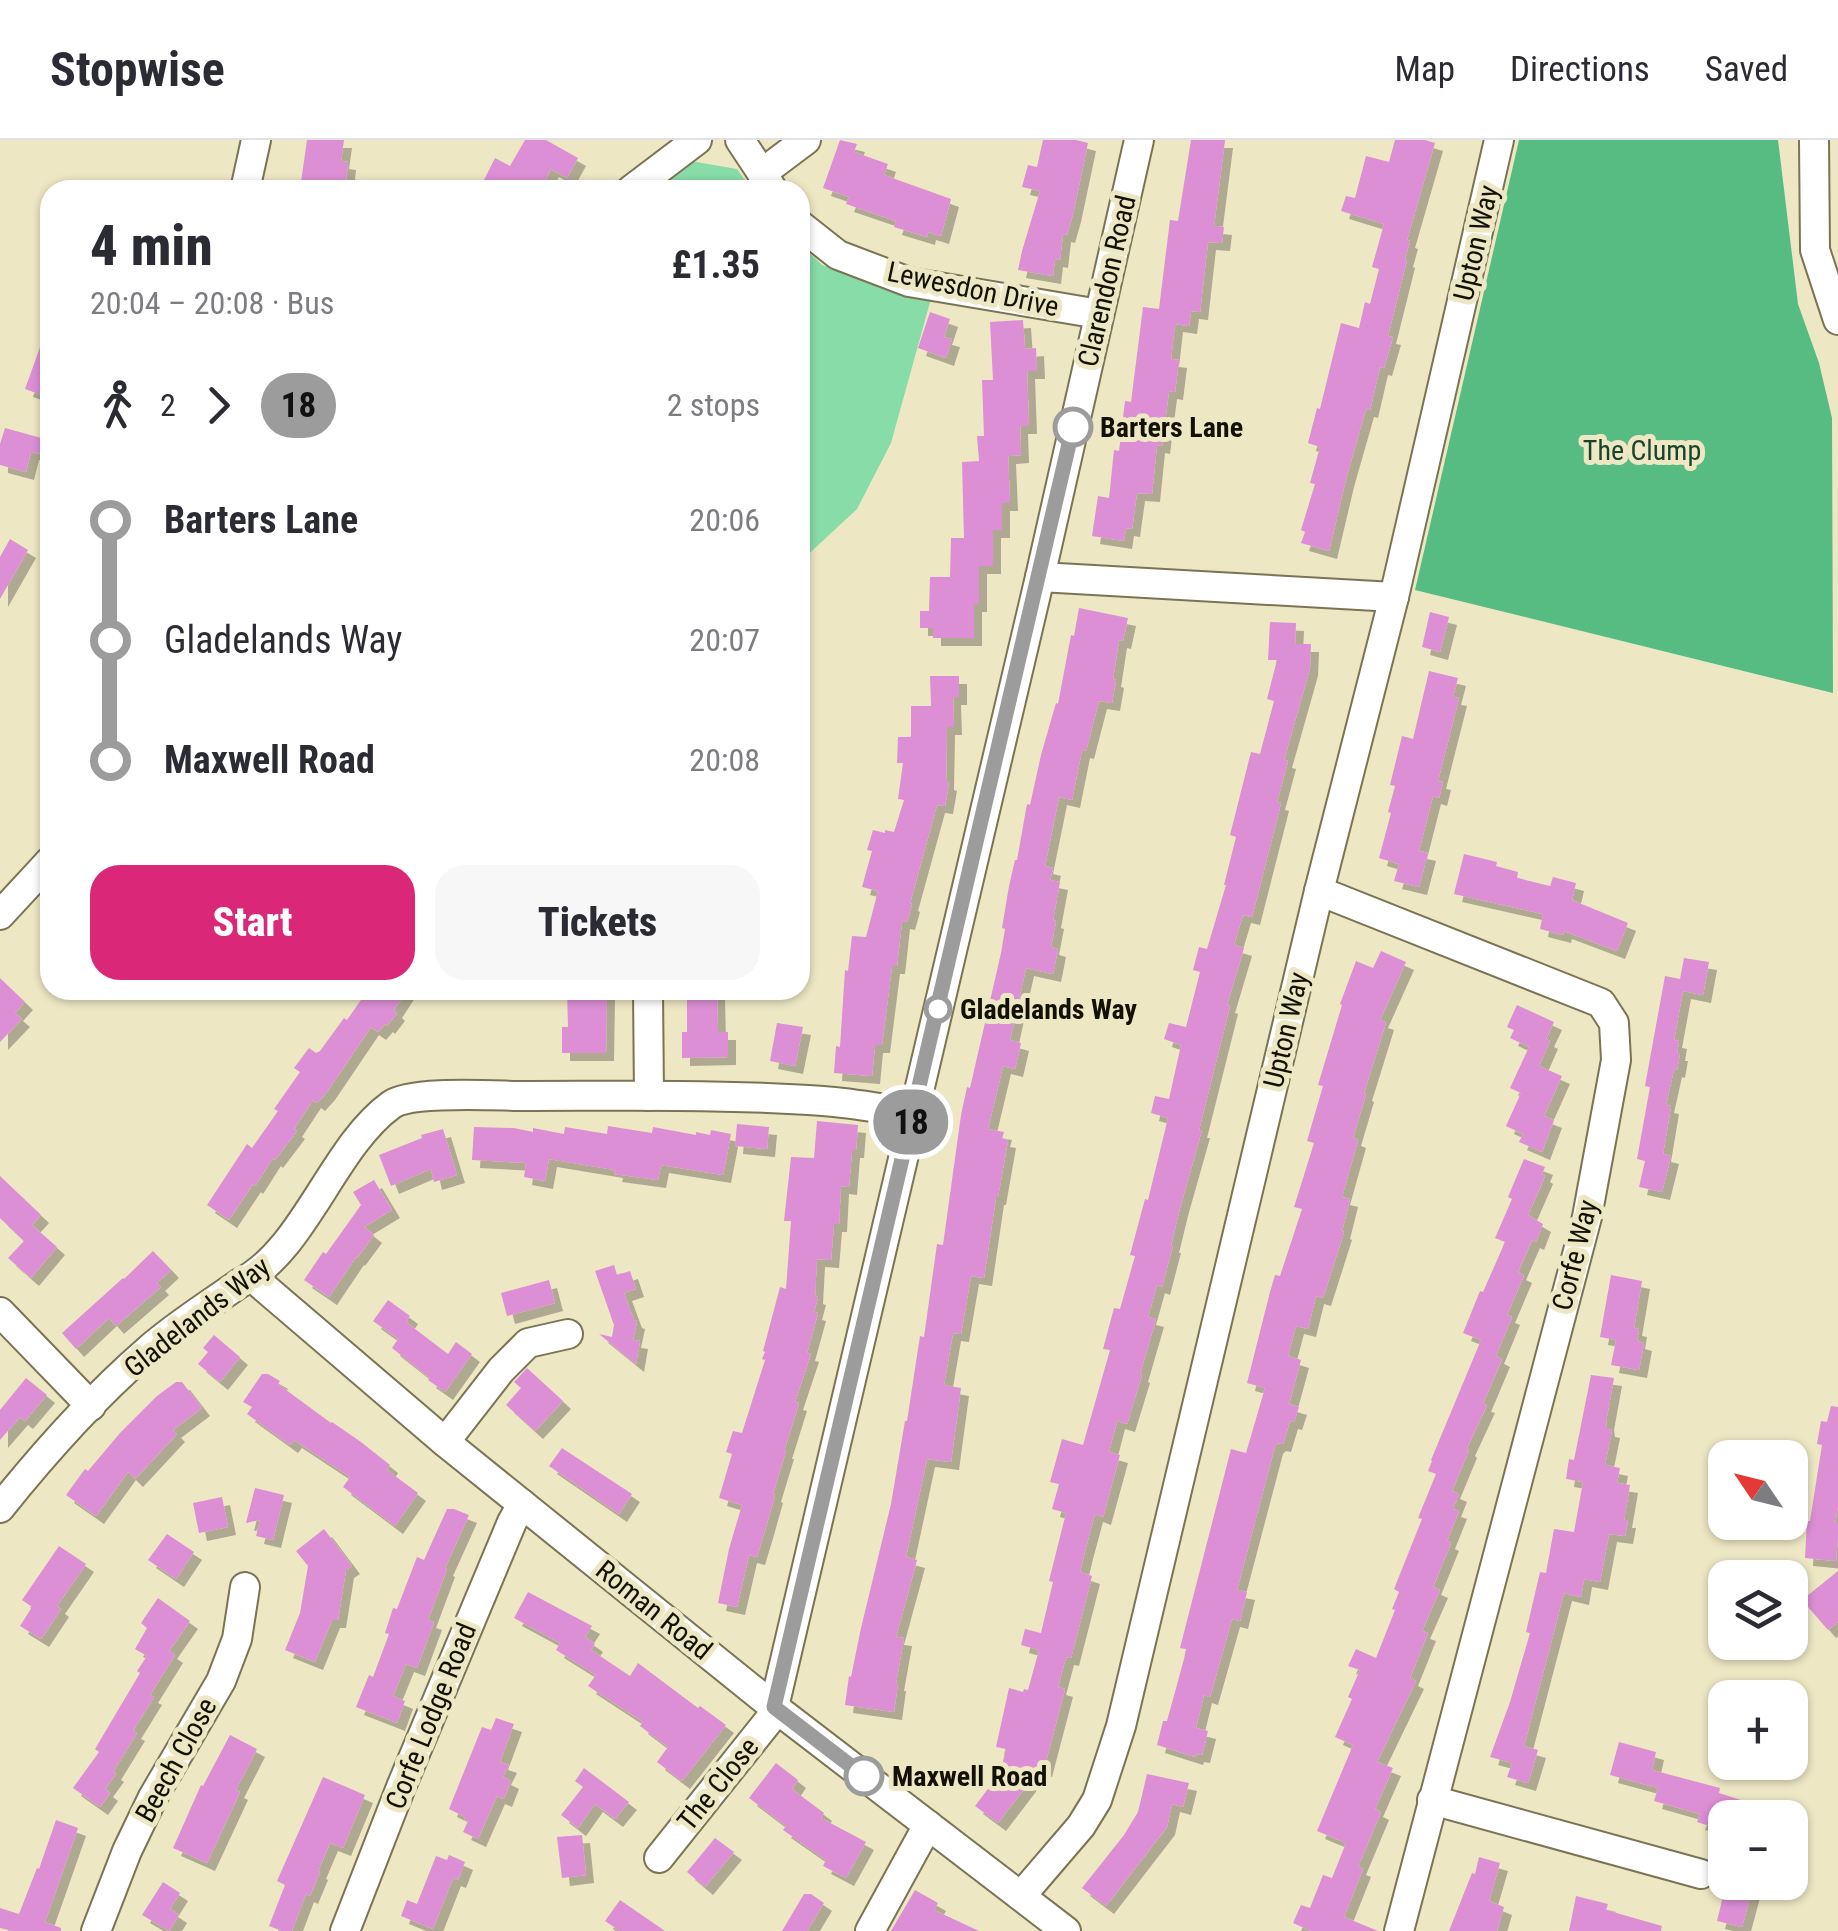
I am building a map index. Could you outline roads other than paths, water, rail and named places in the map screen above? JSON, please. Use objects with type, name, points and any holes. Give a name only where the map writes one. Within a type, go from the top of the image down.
[{"type":"street","points":[[247,180],[256,140]]},
{"type":"street","points":[[644,180],[697,140]]},
{"type":"street","points":[[740,140],[767,180]]},
{"type":"street","points":[[770,180],[806,140]]},
{"type":"street","name":"Clarendon Road","points":[[776,1708],[1140,140]]},
{"type":"street","name":"Upton Way","points":[[1021,1896],[1081,1826],[1097,1800],[1121,1726],[1319,891],[1394,597],[1500,140]]},
{"type":"street","points":[[1814,140],[1815,250],[1838,320]]},
{"type":"street","name":"Lewesdon Drive","points":[[810,232],[838,255],[909,282],[1099,314]]},
{"type":"street","points":[[1040,577],[1394,597]]},
{"type":"street","points":[[0,914],[40,872]]},
{"type":"street","name":"Corfe Way","points":[[1319,891],[1601,1003],[1614,1023],[1616,1060],[1587,1217],[1398,1931]]},
{"type":"street","points":[[648,1000],[650,1096]]},
{"type":"street","name":"Gladelands Way","points":[[0,1508],[148,1349],[252,1277],[277,1254],[371,1122],[395,1102],[448,1096],[650,1096],[824,1101],[913,1113]]},
{"type":"street","name":"Roman Road","points":[[252,1277],[522,1504],[776,1708],[1066,1931]]},
{"type":"street","points":[[0,1312],[91,1406]]},
{"type":"street","points":[[445,1442],[501,1370],[528,1343],[568,1334]]},
{"type":"street","name":"Corfe Lodge Road","points":[[344,1931],[522,1504]]},
{"type":"street","name":"Beech Close","points":[[96,1931],[153,1797],[220,1681],[237,1638],[245,1587]]},
{"type":"street","name":"The Close","points":[[659,1858],[776,1708]]},
{"type":"street","points":[[1432,1800],[1701,1874]]},
{"type":"street","points":[[870,1931],[928,1825]]},
{"type":"place","name":"Barters Lane","points":[[1073,427]]},
{"type":"place","name":"Gladelands Way","points":[[938,1009]]},
{"type":"place","name":"Maxwell Road","points":[[864,1776]]},
{"type":"park label","name":"The Clump","points":[[1642,450]]}]
